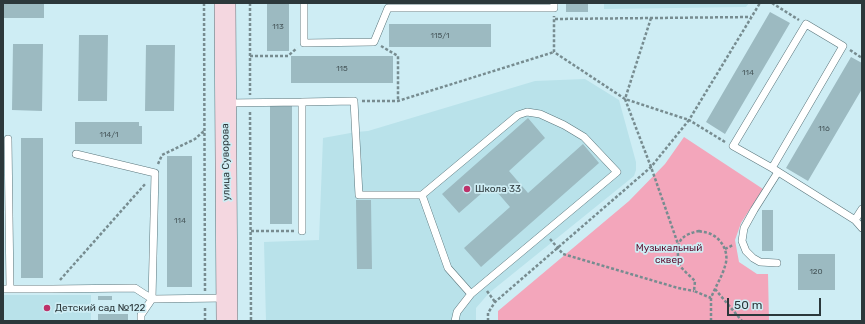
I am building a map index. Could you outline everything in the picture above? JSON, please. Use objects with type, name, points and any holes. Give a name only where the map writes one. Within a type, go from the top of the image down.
[{"type":"main road","name":"улица Суворова","points":[[225,3],[228,321]]},
{"type":"lane","points":[[304,3],[304,43],[374,42],[388,8],[554,8],[554,3]]},
{"type":"lane","points":[[777,264],[760,262],[746,252],[742,241],[744,228],[775,170],[843,46],[806,24],[733,146],[775,170],[855,220],[862,228]]},
{"type":"lane","points":[[226,103],[354,101],[359,195],[422,195],[518,115],[527,112],[540,114],[564,125],[584,137],[617,172],[471,294],[457,312],[455,321]]},
{"type":"lane","points":[[302,102],[302,231]]},
{"type":"lane","points":[[8,139],[6,289],[52,290],[135,288],[152,299],[228,298]]},
{"type":"lane","points":[[76,154],[155,173],[152,299],[141,316],[141,321]]},
{"type":"lane","points":[[422,195],[448,268],[471,294]]},
{"type":"lane","points":[[855,220],[862,209]]},
{"type":"path","points":[[204,3],[206,321]]},
{"type":"path","points":[[250,3],[251,321]]},
{"type":"path","points":[[733,146],[689,120],[760,3]]},
{"type":"path","points":[[772,3],[806,24]]},
{"type":"path","points":[[554,19],[751,17]]},
{"type":"path","points":[[651,18],[625,99],[678,244]]},
{"type":"path","points":[[374,42],[398,56],[398,101]]},
{"type":"path","points":[[250,56],[288,56],[304,43]]},
{"type":"path","points":[[843,46],[862,58]]},
{"type":"path","points":[[354,101],[398,101],[554,52]]},
{"type":"path","points":[[52,290],[155,173],[162,155],[195,140],[205,130]]},
{"type":"path","points":[[250,231],[302,231]]},
{"type":"path","points":[[694,291],[695,281],[681,267],[678,259],[678,244],[683,237],[690,233],[699,231],[707,232],[721,241],[725,249],[726,257],[726,265],[711,298],[711,321]]},
{"type":"path","points":[[544,233],[563,254],[678,288],[694,291],[711,298]]},
{"type":"path","points":[[714,289],[742,321]]},
{"type":"shaded area","points":[[604,3],[749,3],[746,7],[604,9]]},
{"type":"shaded area","points":[[585,79],[619,100],[636,162],[634,176],[489,293],[476,308],[476,321],[266,321],[264,242],[319,240],[323,138],[368,131],[535,81]]},
{"type":"shaded area","name":"Детский сад №122","points":[[3,295],[91,295],[91,321],[3,321]]},
{"type":"green space","name":"Музыкальный сквер","points":[[684,137],[763,189],[741,223],[735,240],[739,262],[757,274],[768,274],[769,321],[498,321],[498,311],[629,201],[665,164]]},
{"type":"building","points":[[3,3],[44,3],[44,18],[3,18]]},
{"type":"building","points":[[267,3],[289,3],[289,51],[267,51]]},
{"type":"building","points":[[566,3],[588,3],[588,12],[566,12]]},
{"type":"building","points":[[770,12],[790,23],[725,134],[706,122]]},
{"type":"building","points":[[389,24],[491,24],[491,47],[389,47]]},
{"type":"building","points":[[79,35],[108,35],[107,101],[78,101]]},
{"type":"building","points":[[13,44],[43,44],[42,111],[12,110]]},
{"type":"building","points":[[146,45],[175,45],[174,111],[145,111]]},
{"type":"building","points":[[291,56],[393,56],[393,83],[291,83]]},
{"type":"building","points":[[851,57],[862,63],[862,89],[808,181],[786,168]]},
{"type":"building","points":[[270,106],[292,106],[292,224],[270,224]]},
{"type":"building","name":"Школа 33","points":[[528,118],[545,138],[509,171],[528,193],[583,144],[599,163],[481,267],[464,248],[510,207],[491,185],[459,213],[442,194]]},
{"type":"building","points":[[75,122],[139,122],[139,126],[142,126],[142,144],[75,144]]},
{"type":"building","points":[[21,138],[43,138],[43,278],[21,278]]},
{"type":"building","points":[[167,156],[192,156],[192,287],[167,287]]},
{"type":"building","points":[[356,200],[371,200],[372,269],[357,269]]},
{"type":"building","points":[[762,210],[773,210],[773,251],[762,251]]},
{"type":"building","points":[[798,254],[835,254],[835,290],[798,290]]},
{"type":"building","points":[[98,296],[112,296],[112,300],[98,300]]},
{"type":"building","points":[[98,314],[128,314],[128,321],[98,321]]},
{"type":"place","name":"Школа 33","points":[[467,189]]},
{"type":"place","name":"Детский сад №122","points":[[47,308]]}]
